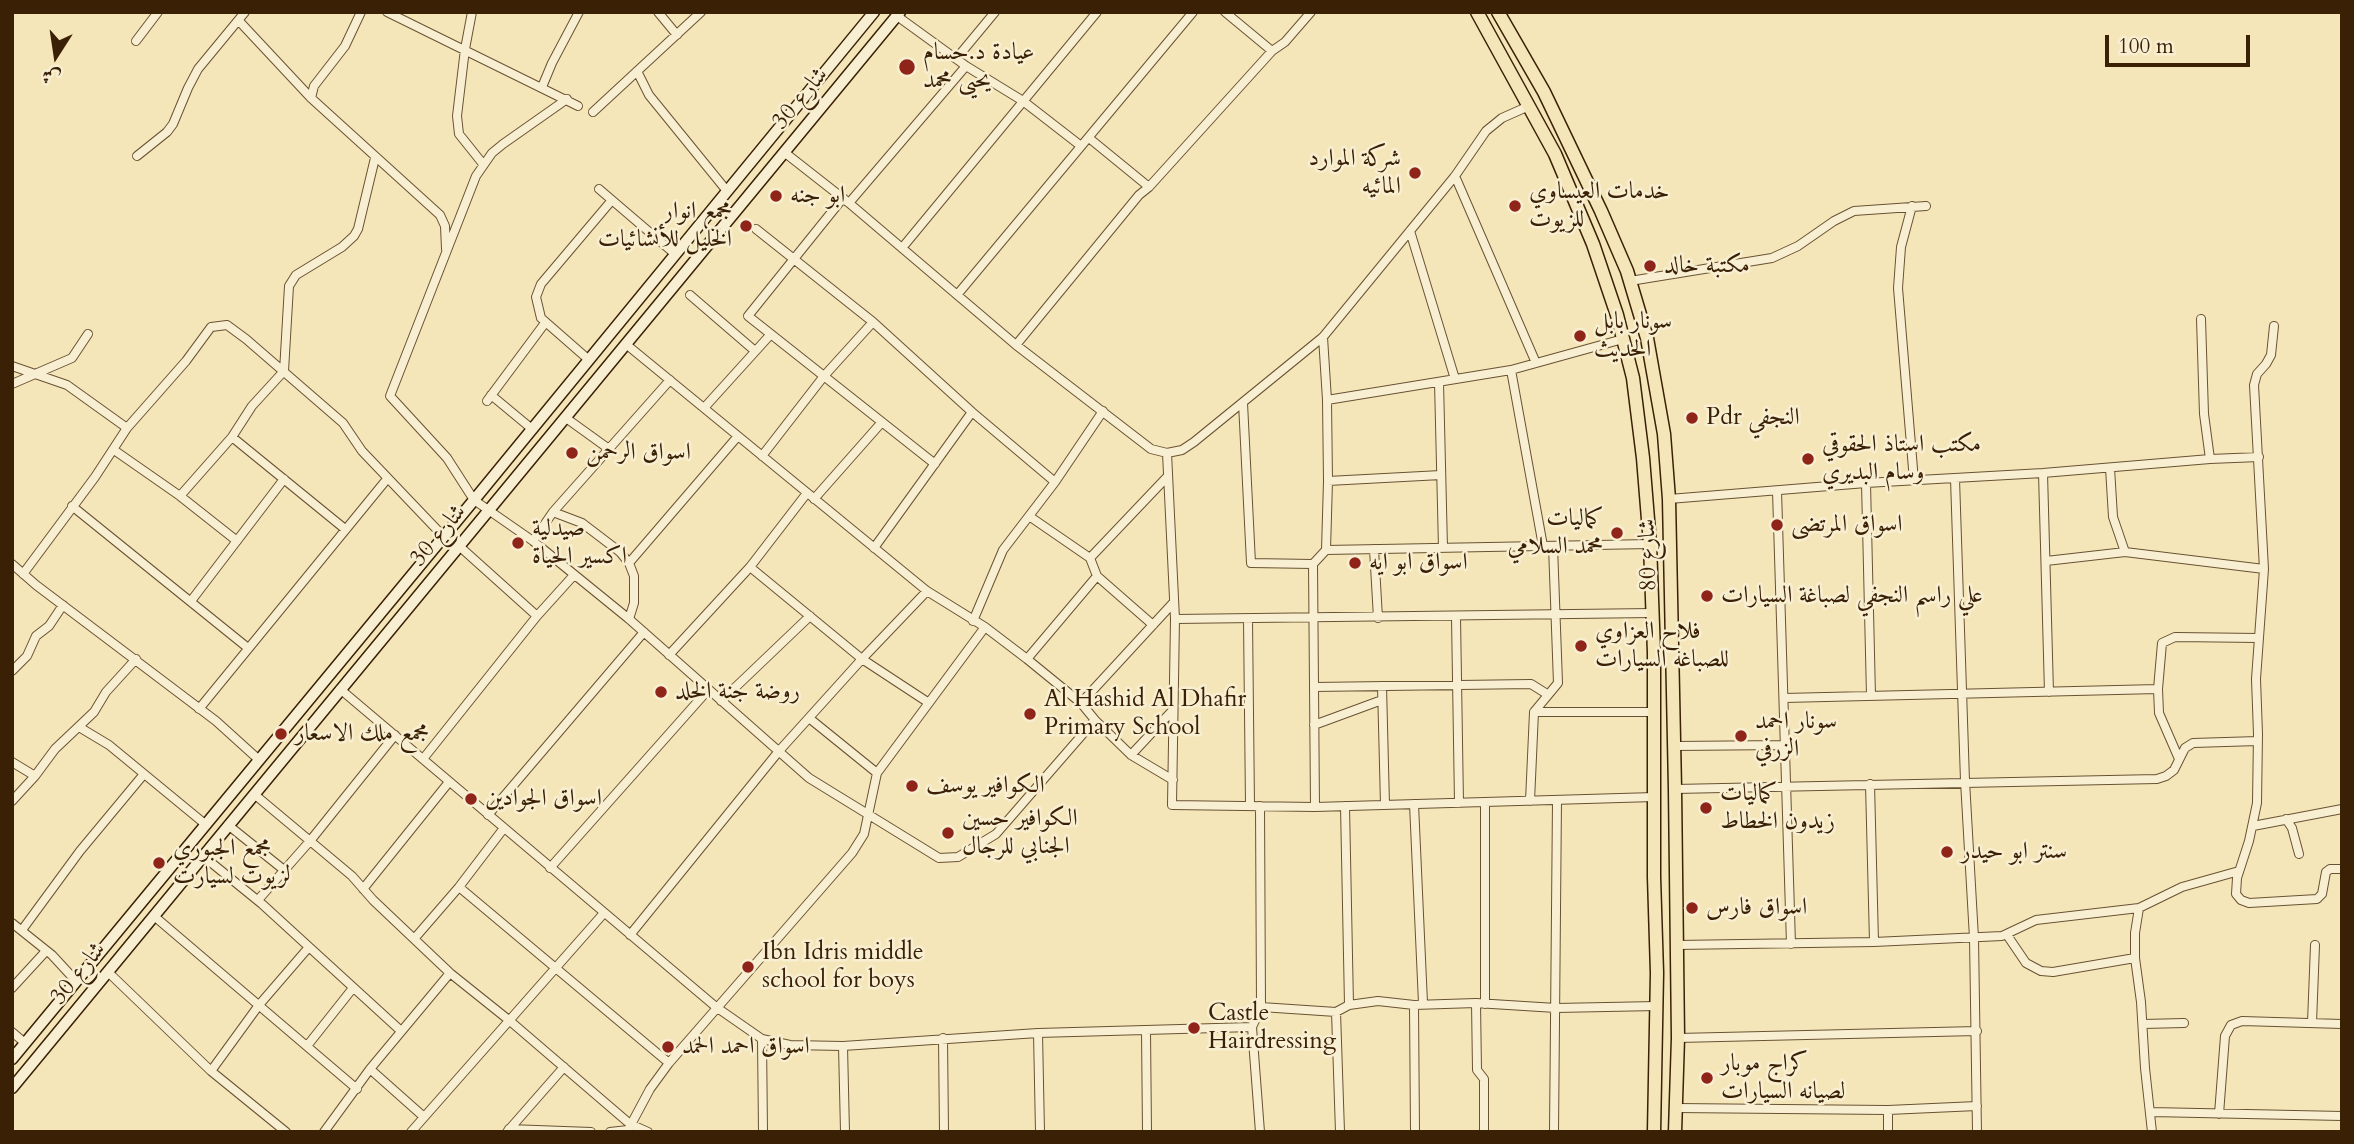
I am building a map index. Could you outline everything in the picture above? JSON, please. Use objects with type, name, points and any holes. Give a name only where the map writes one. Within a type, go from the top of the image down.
[{"type":"main road","name":"شارع 80","points":[[1477,12],[1555,154],[1593,244],[1633,378],[1650,544],[1652,613],[1657,973],[1654,1132]]},
{"type":"main road","name":"شارع 80","points":[[1499,12],[1544,92],[1601,211],[1630,281],[1647,338],[1664,434],[1669,499],[1675,789],[1678,1038],[1675,1132]]},
{"type":"main road","points":[[1656,921],[1662,928],[1667,929],[1672,928],[1677,920]]},
{"type":"main road","points":[[1657,973],[1663,964],[1674,966],[1677,970]]},
{"type":"street","points":[[136,41],[158,12]]},
{"type":"street","points":[[137,156],[173,124],[192,78],[245,12]]},
{"type":"street","points":[[312,98],[314,86],[345,46],[362,12]]},
{"type":"street","points":[[387,12],[578,106]]},
{"type":"street","points":[[472,12],[457,116],[459,134],[483,164]]},
{"type":"street","points":[[542,87],[579,12]]},
{"type":"street","points":[[658,12],[677,34]]},
{"type":"street","points":[[593,112],[701,12]]},
{"type":"street","name":"شارع 30","points":[[12,1059],[874,12]]},
{"type":"street","points":[[956,59],[995,12]]},
{"type":"street","points":[[902,248],[1097,12]]},
{"type":"street","points":[[957,295],[1193,12]]},
{"type":"street","points":[[1225,12],[1272,51]]},
{"type":"street","points":[[1016,345],[1139,195],[1311,12]]},
{"type":"street","points":[[898,14],[956,59],[1023,101],[1081,146]]},
{"type":"street","name":"شارع 30","points":[[12,1088],[898,14]]},
{"type":"street","points":[[239,21],[312,98],[440,215],[445,226],[446,252]]},
{"type":"street","points":[[935,464],[748,316],[792,259],[966,66]]},
{"type":"street","points":[[637,71],[649,95],[727,191]]},
{"type":"street","points":[[822,75],[838,88]]},
{"type":"street","points":[[806,95],[815,98],[822,107]]},
{"type":"street","points":[[567,99],[503,144],[483,164],[471,188],[390,397],[447,458],[474,500],[533,541],[629,619],[808,778],[939,859],[958,857],[996,834],[1095,720]]},
{"type":"street","points":[[784,152],[1016,345],[1151,449],[1167,453],[1182,450],[1194,442],[1323,337],[1455,176],[1493,124],[1529,106]]},
{"type":"street","points":[[1089,138],[1149,187]]},
{"type":"street","points":[[180,496],[232,437],[252,406],[284,371],[289,286],[296,275],[342,247],[354,236],[375,158]]},
{"type":"street","points":[[1455,176],[1536,363]]},
{"type":"street","points":[[599,189],[675,254]]},
{"type":"street","points":[[589,360],[545,323],[536,304],[537,290],[612,200]]},
{"type":"street","points":[[1912,206],[1901,247],[1898,288],[1914,481]]},
{"type":"street","points":[[1630,281],[1772,258],[1798,246],[1834,221],[1854,211],[1926,206]]},
{"type":"street","points":[[756,229],[873,322],[972,412],[1055,482]]},
{"type":"street","points":[[1410,231],[1455,379]]},
{"type":"street","points":[[690,295],[755,351]]},
{"type":"street","points":[[2201,319],[2204,414],[2210,458]]},
{"type":"street","points":[[762,456],[824,376],[873,322]]},
{"type":"street","points":[[532,429],[489,398],[545,323]]},
{"type":"street","points":[[23,574],[114,450],[127,428],[186,361],[211,327],[227,325],[343,423],[362,451],[443,537]]},
{"type":"street","points":[[2274,326],[2270,355],[2257,374],[2254,385],[2264,569],[2256,679],[2257,803],[2239,871],[2236,894],[2245,902],[2253,903],[2317,899],[2322,894],[2326,872],[2330,869],[2342,869]]},
{"type":"street","points":[[12,384],[72,358],[88,334]]},
{"type":"street","points":[[704,408],[771,334]]},
{"type":"street","points":[[1315,807],[1313,564],[1326,550],[1328,481],[1323,337]]},
{"type":"street","points":[[1327,400],[1511,370],[1623,339]]},
{"type":"street","points":[[627,345],[927,591],[985,627],[1027,659],[1081,703],[1131,755],[1172,780]]},
{"type":"street","points":[[12,366],[67,385],[127,428]]},
{"type":"street","points":[[1511,370],[1543,546]]},
{"type":"street","points":[[533,541],[553,512],[670,380]]},
{"type":"street","points":[[1439,382],[1443,548]]},
{"type":"street","points":[[1242,403],[1251,563],[1313,564]]},
{"type":"street","points":[[972,621],[1003,550],[1055,482],[1103,411]]},
{"type":"street","points":[[874,548],[972,412]]},
{"type":"street","points":[[566,418],[609,449]]},
{"type":"street","points":[[814,499],[882,422]]},
{"type":"street","points":[[629,563],[738,436]]},
{"type":"street","points":[[232,437],[345,529]]},
{"type":"street","points":[[114,450],[180,496],[237,541]]},
{"type":"street","points":[[1167,453],[1175,619],[1172,805],[1315,807],[1654,797]]},
{"type":"street","points":[[1669,499],[2110,468],[2210,458],[2259,457]]},
{"type":"street","points":[[2110,468],[2113,517],[2125,552]]},
{"type":"street","points":[[2043,473],[2049,692]]},
{"type":"street","points":[[1328,481],[1441,475]]},
{"type":"street","points":[[1090,558],[1167,477]]},
{"type":"street","points":[[191,601],[284,479]]},
{"type":"street","points":[[198,709],[387,479]]},
{"type":"street","points":[[1955,479],[1965,781],[1974,938],[1977,1132]]},
{"type":"street","points":[[1867,483],[1871,696]]},
{"type":"street","points":[[1777,491],[1791,944]]},
{"type":"street","points":[[669,655],[750,566],[807,493]]},
{"type":"street","points":[[72,506],[248,648]]},
{"type":"street","points":[[553,512],[582,523],[620,552],[629,563],[634,576],[634,603],[629,619]]},
{"type":"street","points":[[1029,516],[1090,558],[1097,576],[1153,625]]},
{"type":"street","points":[[458,520],[471,530]]},
{"type":"street","points":[[1326,550],[1650,544]]},
{"type":"street","points":[[458,545],[537,616]]},
{"type":"street","points":[[1530,801],[1534,712],[1558,683],[1553,546]]},
{"type":"street","points":[[1374,549],[1378,618]]},
{"type":"street","points":[[2046,561],[2125,552],[2264,569]]},
{"type":"street","points":[[12,564],[136,659],[258,759]]},
{"type":"street","points":[[750,566],[862,659],[929,703]]},
{"type":"street","points":[[423,759],[537,616],[575,575]]},
{"type":"street","points":[[1027,659],[1097,576]]},
{"type":"street","points":[[630,935],[779,751],[927,591]]},
{"type":"street","points":[[1081,703],[1174,602]]},
{"type":"street","points":[[14,667],[27,656],[36,636],[49,625],[64,605]]},
{"type":"street","points":[[1175,619],[1652,613]]},
{"type":"street","points":[[721,702],[810,616]]},
{"type":"street","points":[[1456,617],[1459,803]]},
{"type":"street","points":[[1248,618],[1250,806]]},
{"type":"street","points":[[628,1129],[650,1089],[669,1063],[852,853],[864,834],[877,773],[985,627]]},
{"type":"street","points":[[488,815],[644,632]]},
{"type":"street","points":[[2179,759],[2161,719],[2158,689],[2160,648],[2165,640],[2175,637],[2259,638]]},
{"type":"street","points":[[12,801],[55,749],[94,712],[106,692],[136,659]]},
{"type":"street","points":[[1314,687],[1531,684],[1547,694]]},
{"type":"street","points":[[1381,686],[1385,805]]},
{"type":"street","points":[[340,689],[716,1007],[762,1039],[790,1045],[843,1046],[1038,1033],[1252,1027]]},
{"type":"street","points":[[1784,698],[2158,689]]},
{"type":"street","points":[[550,868],[708,690]]},
{"type":"street","points":[[1314,725],[1382,701]]},
{"type":"street","points":[[1131,755],[1173,710]]},
{"type":"street","points":[[1534,712],[1654,712]]},
{"type":"street","points":[[808,718],[877,773]]},
{"type":"street","points":[[79,727],[109,745],[205,824]]},
{"type":"street","points":[[258,900],[310,841],[394,735]]},
{"type":"street","points":[[1675,789],[2157,779],[2170,773],[2185,748],[2193,743],[2258,741]]},
{"type":"street","points":[[1674,746],[1785,745]]},
{"type":"street","points":[[12,762],[35,776]]},
{"type":"street","points":[[22,930],[80,851],[144,774]]},
{"type":"street","points":[[363,890],[449,782]]},
{"type":"street","points":[[1870,784],[1874,942]]},
{"type":"street","points":[[254,794],[352,876],[363,890],[450,973],[564,1067],[628,1129]]},
{"type":"street","points":[[1553,1132],[1557,800]]},
{"type":"street","points":[[1483,1132],[1484,1079],[1478,1070],[1485,802]]},
{"type":"street","points":[[1414,804],[1418,1004],[1415,1132]]},
{"type":"street","points":[[1259,1132],[1252,1027],[1261,1007],[1260,806]]},
{"type":"street","points":[[1345,806],[1349,1006]]},
{"type":"street","points":[[2253,826],[2342,809]]},
{"type":"street","points":[[2286,819],[2292,828],[2299,854]]},
{"type":"street","points":[[228,825],[284,870]]},
{"type":"street","points":[[414,939],[459,887],[504,828]]},
{"type":"street","points":[[202,856],[258,900],[401,1031]]},
{"type":"street","points":[[1677,945],[1874,942],[2007,935],[2036,920],[2139,908],[2182,887],[2239,871]]},
{"type":"street","points":[[459,887],[669,1063]]},
{"type":"street","points":[[2139,908],[2135,958],[2152,1132]]},
{"type":"street","points":[[411,1132],[604,913]]},
{"type":"street","points":[[154,916],[357,1089]]},
{"type":"street","points":[[12,923],[76,981]]},
{"type":"street","points":[[2007,935],[2026,963],[2041,971],[2053,972],[2135,958]]},
{"type":"street","points":[[2312,1023],[2315,945]]},
{"type":"street","points":[[211,1071],[259,1005],[309,947]]},
{"type":"street","points":[[12,988],[46,951]]},
{"type":"street","points":[[108,972],[211,1071],[286,1132]]},
{"type":"street","points":[[324,1132],[370,1069],[450,973]]},
{"type":"street","points":[[307,1046],[353,988]]},
{"type":"street","points":[[1261,1007],[1336,1012],[1349,1006],[1378,1001],[1556,1008],[1657,1006]]},
{"type":"street","points":[[1336,1012],[1340,1132]]},
{"type":"street","points":[[2219,1114],[2225,1036],[2231,1025],[2242,1021],[2342,1024]]},
{"type":"street","points":[[2143,1024],[2184,1023]]},
{"type":"street","points":[[1146,1031],[1147,1132]]},
{"type":"street","points":[[1678,1038],[1977,1031]]},
{"type":"street","points":[[12,1032],[25,1043]]},
{"type":"street","points":[[1038,1033],[1040,1132]]},
{"type":"street","points":[[943,1038],[944,1132]]},
{"type":"street","points":[[762,1039],[763,1132]]},
{"type":"street","points":[[843,1046],[845,1132]]},
{"type":"street","points":[[508,1130],[564,1067]]},
{"type":"street","points":[[370,1069],[424,1117]]},
{"type":"street","points":[[1676,1108],[1888,1110],[1977,1107]]},
{"type":"street","points":[[1888,1110],[1888,1132]]},
{"type":"street","points":[[2151,1112],[2342,1116]]},
{"type":"street","points":[[610,1132],[628,1129],[648,1132]]},
{"type":"street","points":[[508,1130],[591,1132]]},
{"type":"place","name":"عيادة د.حسام يحيى محمد","points":[[907,67]]},
{"type":"place","name":"شركة الموارد المائيه","points":[[1415,173]]},
{"type":"place","name":"ابو جنه","points":[[776,196]]},
{"type":"place","name":"خدمات العيساوي للزيوت","points":[[1515,206]]},
{"type":"place","name":"مجمع انوار الخليل للأنشائيات","points":[[746,226]]},
{"type":"place","name":"مكتبة خالد","points":[[1650,266]]},
{"type":"place","name":"سونار بابل الحديث","points":[[1580,336]]},
{"type":"place","name":"Pdr النجفي","points":[[1692,418]]},
{"type":"place","name":"اسواق الرحمن","points":[[572,453]]},
{"type":"place","name":"مكتب استاذ الحقوقي وسام البديري","points":[[1808,459]]},
{"type":"place","name":"اسواق المرتضى","points":[[1777,525]]},
{"type":"place","name":"كماليات محمد السلامي","points":[[1617,533]]},
{"type":"place","name":"صيدلية اكسير الحياة","points":[[518,543]]},
{"type":"place","name":"اسواق ابو ايه","points":[[1355,563]]},
{"type":"place","name":"علي راسم النجفي لصباغة السيارات","points":[[1707,596]]},
{"type":"place","name":"فلاح العزاوي للصباغه السيارات","points":[[1581,646]]},
{"type":"place","name":"روضة جنة الخلد","points":[[661,692]]},
{"type":"place","name":"Al Hashid Al Dhafir Primary School","points":[[1030,714]]},
{"type":"place","name":"مجمع ملك الاسعار","points":[[281,734]]},
{"type":"place","name":"سونار احمد الزرفي","points":[[1741,736]]},
{"type":"place","name":"الكوافير يوسف","points":[[912,786]]},
{"type":"place","name":"اسواق الجوادين","points":[[471,799]]},
{"type":"place","name":"كماليات زيدون الخطاط","points":[[1706,808]]},
{"type":"place","name":"الكوافير حسين الجنابي للرجال","points":[[948,833]]},
{"type":"place","name":"سنتر ابو حيدر","points":[[1947,852]]},
{"type":"place","name":"مجمع الجبوري لزيوت لسيارت","points":[[159,863]]},
{"type":"place","name":"اسواق فارس","points":[[1692,908]]},
{"type":"place","name":"Ibn Idris middle school for boys","points":[[748,967]]},
{"type":"place","name":"Castle Hairdressing","points":[[1194,1028]]},
{"type":"place","name":"اسواق احمد الحمد","points":[[668,1047]]},
{"type":"place","name":"كراج موبار لصيانه السيارات","points":[[1707,1078]]}]
